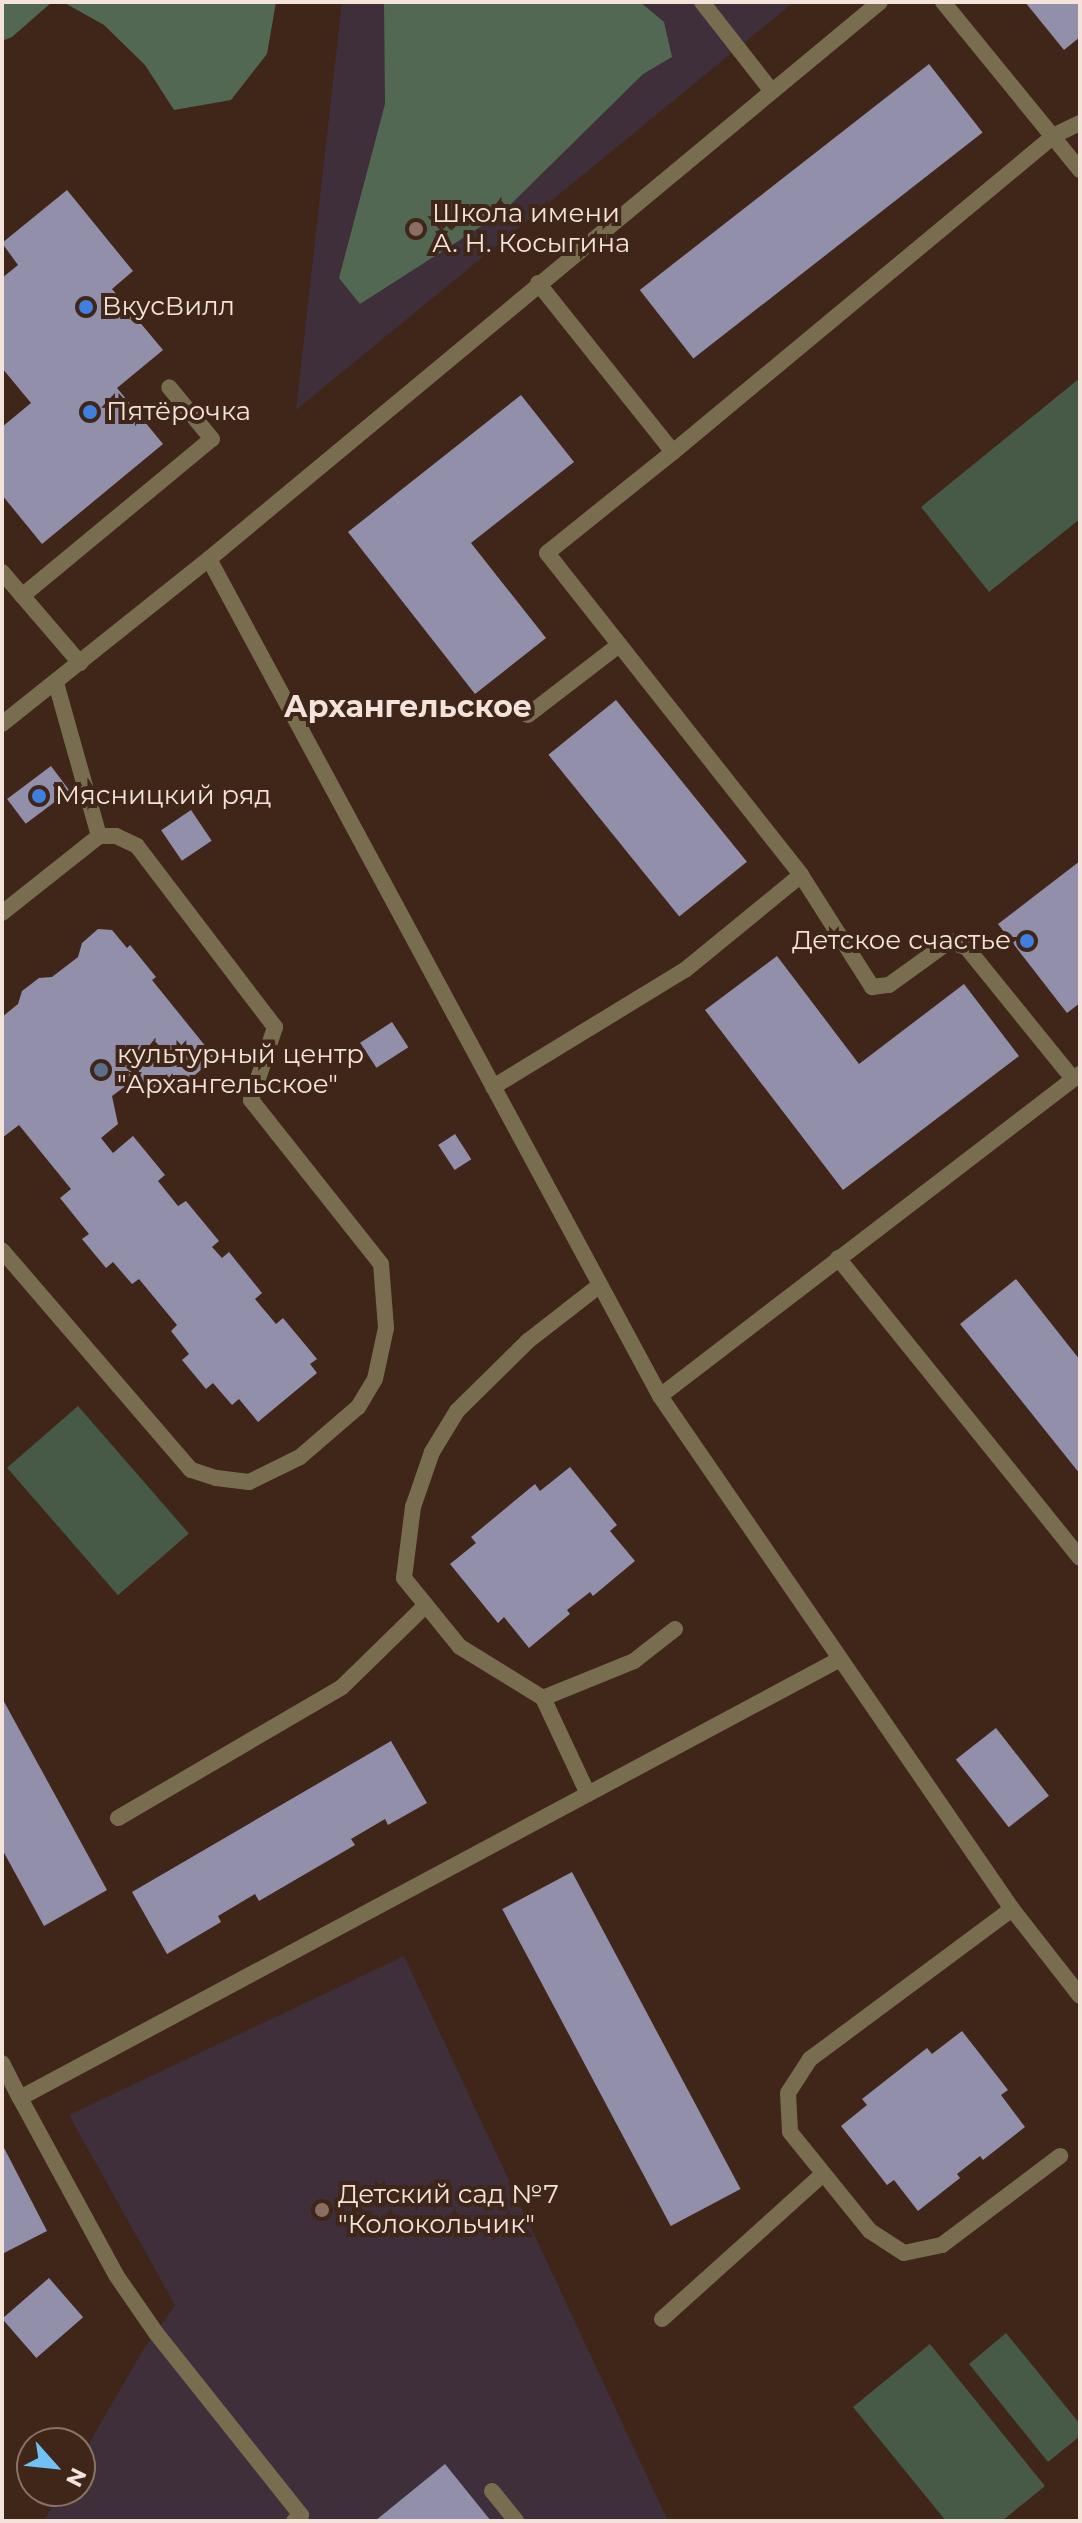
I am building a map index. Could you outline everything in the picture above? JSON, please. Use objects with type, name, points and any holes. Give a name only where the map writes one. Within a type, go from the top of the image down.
[{"type":"street","points":[[702,2],[770,89]]},
{"type":"street","points":[[2,724],[209,559],[770,89],[880,2]]},
{"type":"street","points":[[943,2],[1080,170]]},
{"type":"street","points":[[660,1396],[1076,1077],[967,948],[950,941],[889,985],[872,987],[801,875],[547,553],[1053,136],[1080,123]]},
{"type":"street","points":[[538,283],[673,452]]},
{"type":"street","points":[[22,596],[212,439],[169,387]]},
{"type":"street","points":[[209,559],[660,1396],[1012,1909],[1080,1996]]},
{"type":"street","points":[[2,572],[80,663]]},
{"type":"street","points":[[528,715],[619,645]]},
{"type":"street","points":[[56,683],[99,836]]},
{"type":"street","points":[[2,913],[99,836],[116,836],[137,846],[275,1027],[251,1100],[381,1264],[386,1328],[375,1379],[358,1407],[300,1457],[249,1482],[216,1478],[191,1470],[2,1250]]},
{"type":"street","points":[[493,1087],[685,970],[801,875]]},
{"type":"street","points":[[838,1258],[1080,1558]]},
{"type":"street","points":[[588,1794],[543,1698],[460,1647],[404,1578],[413,1507],[432,1452],[457,1411],[528,1341],[600,1285]]},
{"type":"street","points":[[118,1818],[342,1687],[426,1605]]},
{"type":"street","points":[[543,1698],[634,1661],[675,1629]]},
{"type":"street","points":[[20,2098],[840,1659]]},
{"type":"street","points":[[1012,1909],[810,2059],[788,2093],[790,2132],[870,2231],[904,2253],[942,2245],[1060,2156]]},
{"type":"street","points":[[2,2063],[116,2275],[156,2333],[301,2515],[294,2521]]},
{"type":"street","points":[[662,2319],[823,2174]]},
{"type":"street","points":[[492,2491],[516,2521]]},
{"type":"shaded area","name":"Школа имени А. Н. Косыгина","points":[[342,2],[794,2],[296,410]]},
{"type":"shaded area","name":"Детский сад №7 \"Колокольчик\"","points":[[404,1956],[668,2521],[44,2521],[52,2507],[96,2507],[96,2431],[143,2350],[175,2305],[69,2115]]},
{"type":"green space","points":[[2,2],[52,2],[12,37],[2,41]]},
{"type":"green space","points":[[63,2],[276,2],[267,54],[231,100],[174,110],[145,65],[104,25]]},
{"type":"green space","points":[[384,2],[640,2],[664,22],[672,57],[643,74],[502,213],[360,304],[339,278],[385,104]]},
{"type":"green space","points":[[1080,378],[1080,519],[989,592],[921,507]]},
{"type":"green space","points":[[78,1406],[189,1534],[118,1595],[7,1468]]},
{"type":"green space","points":[[1006,2333],[1080,2424],[1080,2436],[1048,2462],[969,2364]]},
{"type":"green space","points":[[930,2344],[1045,2486],[1002,2521],[946,2521],[853,2407]]},
{"type":"building","points":[[1025,2],[1080,2],[1080,37],[1064,50]]},
{"type":"building","points":[[929,64],[983,133],[693,359],[640,290]]},
{"type":"building","points":[[67,190],[133,271],[112,289],[163,350],[117,388],[163,444],[42,544],[2,495],[2,427],[31,403],[2,368],[2,278],[18,265],[2,243]]},
{"type":"building","points":[[521,395],[574,462],[471,543],[546,638],[475,694],[348,532]]},
{"type":"building","points":[[616,700],[747,862],[679,916],[548,755]]},
{"type":"building","name":"Мясницкий ряд","points":[[51,766],[70,791],[26,824],[7,799]]},
{"type":"building","points":[[191,810],[212,841],[182,861],[161,830]]},
{"type":"building","points":[[1080,861],[1080,1003],[1067,1013],[998,924]]},
{"type":"building","points":[[98,929],[112,930],[127,948],[130,945],[156,977],[152,980],[215,1058],[177,1090],[170,1082],[153,1096],[127,1085],[112,1096],[118,1124],[101,1138],[113,1153],[133,1136],[165,1175],[158,1181],[178,1206],[186,1201],[219,1241],[212,1247],[222,1258],[229,1252],[262,1293],[255,1299],[276,1324],[283,1318],[317,1359],[310,1364],[317,1373],[258,1422],[239,1399],[232,1405],[213,1383],[206,1389],[182,1360],[189,1354],[171,1331],[177,1325],[139,1279],[132,1284],[113,1262],[106,1268],[82,1239],[89,1234],[60,1198],[71,1189],[19,1125],[2,1138],[2,1017],[18,1004],[22,991],[39,978],[52,977],[78,957],[82,943]]},
{"type":"building","points":[[777,956],[859,1064],[964,984],[1019,1056],[843,1190],[705,1010]]},
{"type":"building","points":[[392,1022],[408,1047],[376,1068],[360,1043]]},
{"type":"building","points":[[455,1134],[471,1159],[455,1170],[438,1145]]},
{"type":"building","points":[[1016,1279],[1080,1360],[1080,1474],[960,1324]]},
{"type":"building","points":[[570,1467],[617,1525],[610,1531],[635,1561],[593,1596],[590,1592],[567,1610],[570,1614],[529,1648],[504,1617],[498,1623],[450,1564],[476,1543],[471,1537],[535,1484],[540,1491]]},
{"type":"building","points":[[2,1698],[107,1890],[44,1926],[2,1849]]},
{"type":"building","points":[[996,1728],[1049,1796],[1009,1827],[956,1759]]},
{"type":"building","points":[[391,1741],[427,1803],[388,1825],[385,1819],[351,1839],[355,1845],[259,1901],[255,1894],[218,1916],[221,1922],[167,1954],[132,1892]]},
{"type":"building","points":[[572,1872],[741,2189],[671,2226],[502,1909]]},
{"type":"building","points":[[962,2031],[1008,2090],[1001,2095],[1025,2127],[983,2160],[980,2156],[957,2174],[960,2178],[918,2211],[894,2180],[887,2185],[841,2126],[867,2105],[862,2099],[927,2048],[932,2054]]},
{"type":"building","points":[[2,2144],[47,2231],[2,2254]]},
{"type":"building","points":[[49,2278],[83,2317],[36,2358],[2,2319]]},
{"type":"building","points":[[445,2464],[491,2521],[375,2521]]},
{"type":"place","name":"Школа имени А. Н. Косыгина","points":[[416,229]]},
{"type":"place","name":"ВкусВилл","points":[[86,307]]},
{"type":"place","name":"Пятёрочка","points":[[90,412]]},
{"type":"place","name":"Мясницкий ряд","points":[[39,796]]},
{"type":"place","name":"Детское счастье","points":[[1027,941]]},
{"type":"place","name":"культурный центр \"Архангельское\"","points":[[101,1070]]},
{"type":"place","name":"Детский сад №7 \"Колокольчик\"","points":[[322,2210]]},
{"type":"district","name":"Архангельское","points":[[408,707]]}]
